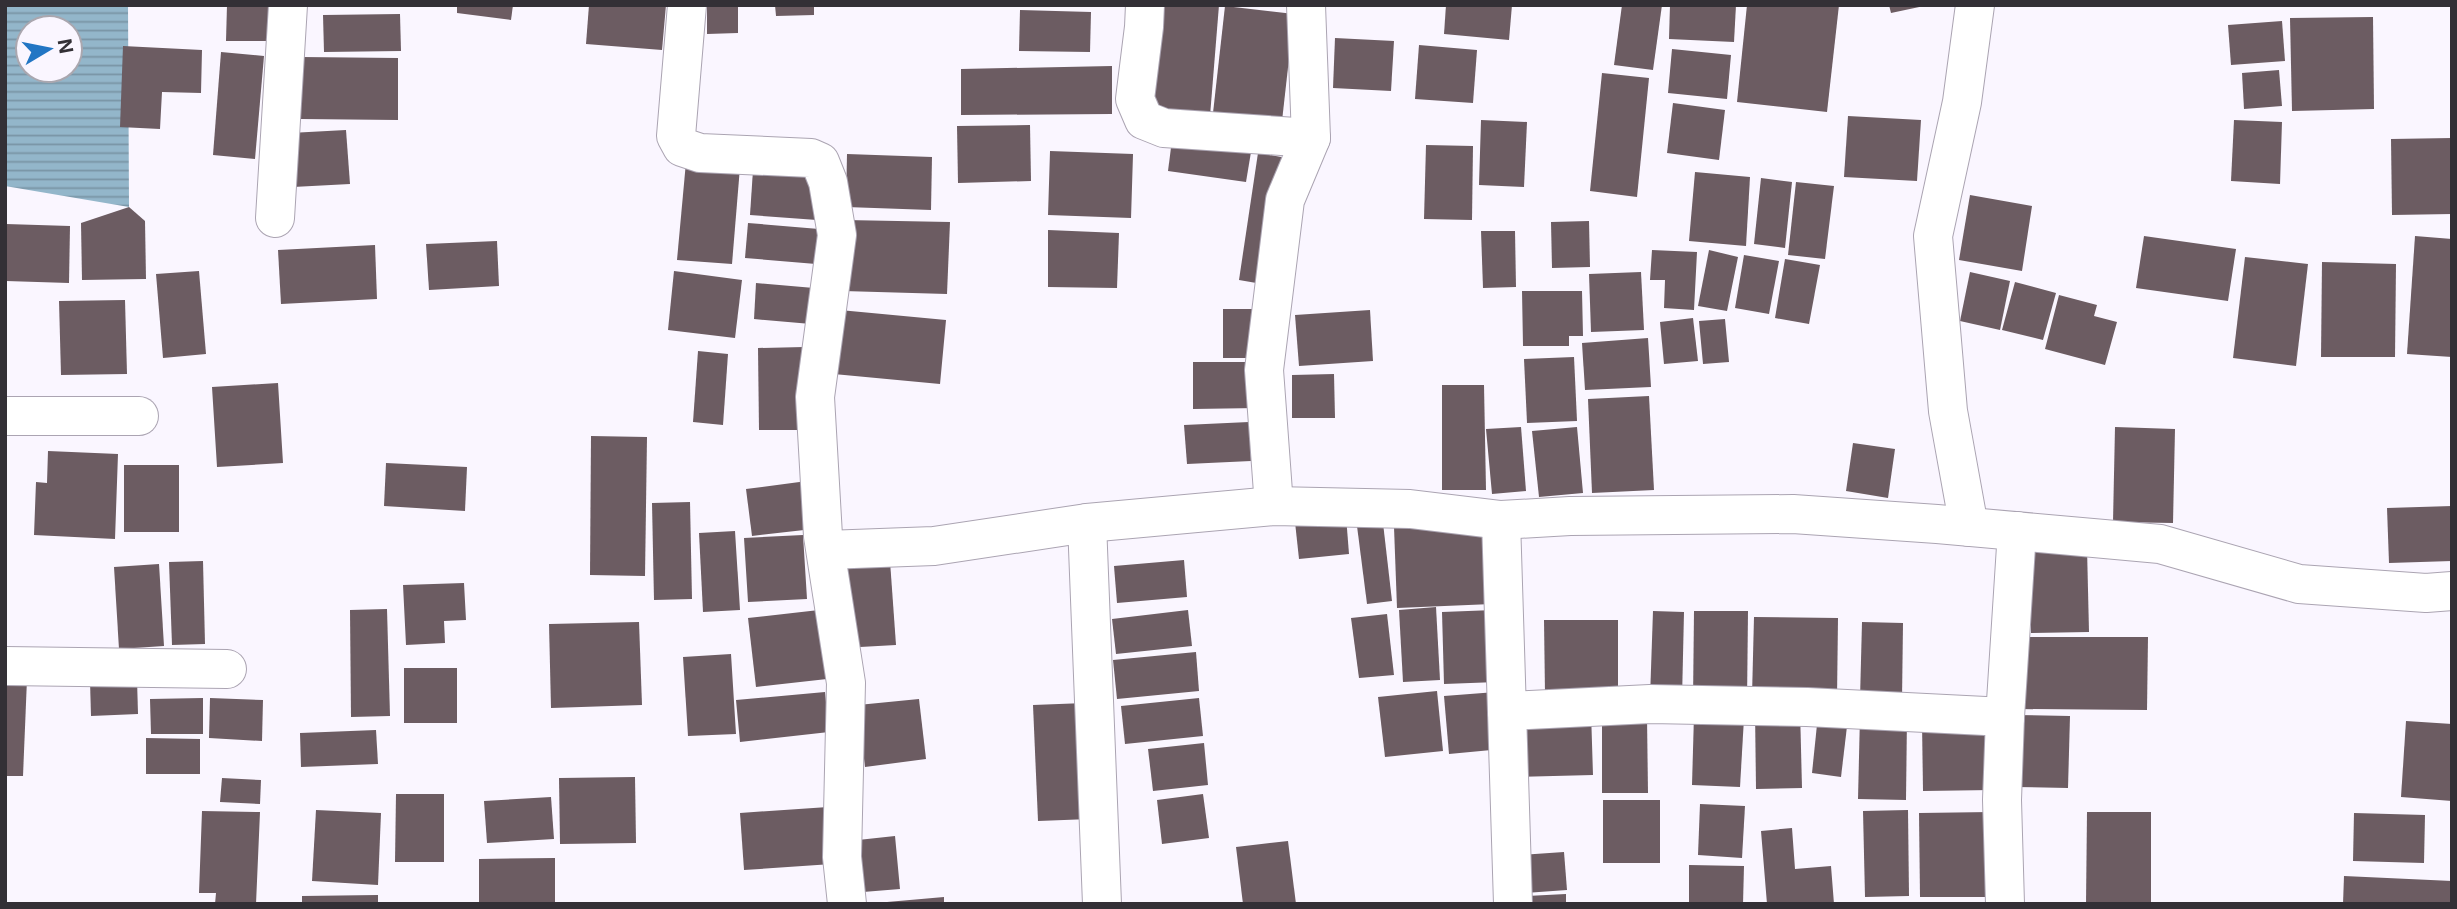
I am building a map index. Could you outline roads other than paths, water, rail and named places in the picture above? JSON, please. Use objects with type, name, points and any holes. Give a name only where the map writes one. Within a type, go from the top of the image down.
[{"type":"street","points":[[275,218],[288,5]]},
{"type":"street","points":[[687,5],[676,136],[682,147],[700,153],[811,158],[820,162],[828,182],[837,235],[815,397],[826,550],[846,682],[842,857],[847,904]]},
{"type":"street","points":[[1145,5],[1135,99],[1144,120],[1164,128],[1311,138]]},
{"type":"street","points":[[1274,506],[1264,370],[1285,200],[1311,138],[1306,5]]},
{"type":"street","points":[[1969,527],[1948,411],[1933,236],[1962,102],[1975,5]]},
{"type":"street","points":[[5,416],[139,416]]},
{"type":"street","points":[[826,550],[934,546],[1087,523],[1274,506],[1410,509],[1501,520],[1570,516],[1793,514],[2160,544],[2299,584],[2426,593],[2452,591]]},
{"type":"street","points":[[1501,520],[1513,904]]},
{"type":"street","points":[[1087,523],[1102,904]]},
{"type":"street","points":[[2005,904],[2002,800],[2017,531]]},
{"type":"street","points":[[5,666],[227,669]]},
{"type":"street","points":[[1507,711],[1650,704],[1807,708],[2005,718]]},
{"type":"water","points":[[5,5],[128,5],[129,207],[5,186]]}]
